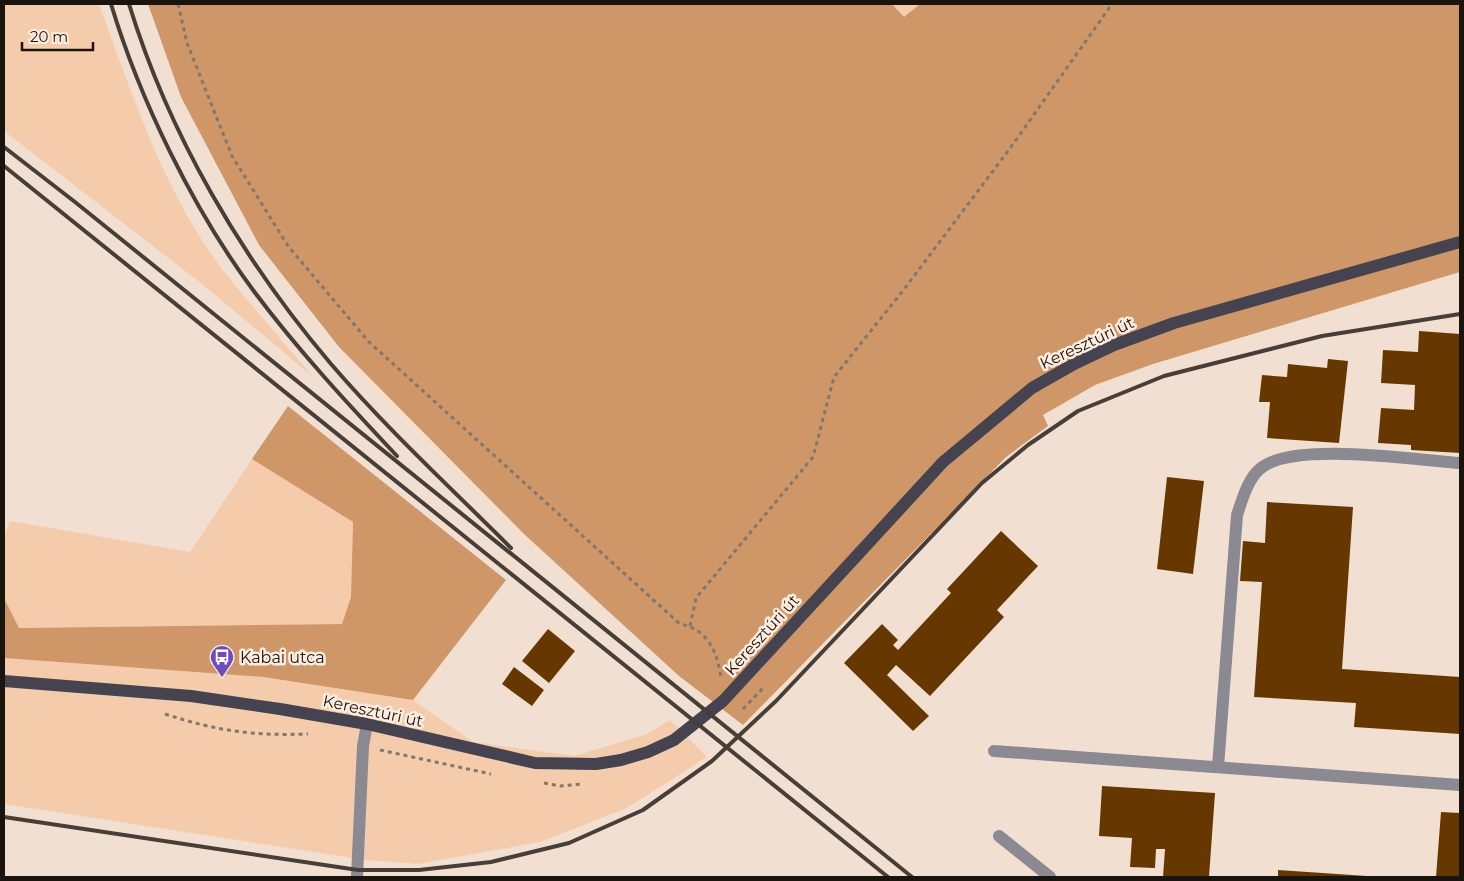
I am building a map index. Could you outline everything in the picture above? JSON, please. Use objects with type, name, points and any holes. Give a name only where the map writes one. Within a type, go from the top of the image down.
[{"type":"main road","name":"Keresztúri út","points":[[4,681],[191,696],[367,724],[535,763],[596,764],[621,760],[648,752],[674,740],[723,701],[943,462],[1032,388],[1074,364],[1114,345],[1174,323],[1460,242]]},
{"type":"street","points":[[1218,767],[1237,515],[1246,490],[1260,468],[1280,458],[1316,452],[1460,464]]},
{"type":"street","points":[[357,877],[363,746],[367,724]]},
{"type":"street","points":[[994,751],[1460,785]]},
{"type":"street","points":[[999,836],[1050,877]]},
{"type":"path","points":[[178,4],[186,43],[232,156],[288,246],[369,342],[680,624],[690,626],[704,636],[716,650],[723,701]]},
{"type":"path","points":[[690,626],[696,598],[813,458],[834,377],[902,292],[1005,154],[1112,4]]},
{"type":"path","points":[[750,702],[770,680]]},
{"type":"path","points":[[164,714],[218,729],[267,736],[314,734]]},
{"type":"shaded area","points":[[4,4],[99,4],[151,141],[183,208],[201,239],[222,269],[313,377],[202,284],[4,131]]},
{"type":"shaded area","points":[[148,4],[892,4],[904,17],[920,4],[1460,4],[1460,272],[1153,364],[1095,385],[1043,415],[1048,426],[1006,457],[743,725],[679,676],[524,534],[339,347],[259,245],[181,97]]},
{"type":"shaded area","points":[[892,4],[920,4],[904,17]]},
{"type":"shaded area","points":[[288,406],[506,580],[413,700],[263,677],[4,658],[4,598],[19,628],[342,624],[351,597],[353,522],[252,459]]},
{"type":"shaded area","points":[[252,459],[353,522],[351,597],[342,624],[19,628],[4,598],[4,536],[10,521],[190,552]]},
{"type":"shaded area","points":[[4,658],[263,677],[413,700],[473,742],[574,756],[647,734],[670,720],[707,757],[627,808],[540,842],[418,864],[366,860],[4,804]]},
{"type":"building","points":[[1419,331],[1460,334],[1460,453],[1411,450],[1411,445],[1378,443],[1381,408],[1414,410],[1415,385],[1381,383],[1383,350],[1418,352]]},
{"type":"building","points":[[1328,359],[1348,361],[1339,443],[1267,438],[1270,402],[1259,402],[1262,375],[1287,377],[1288,364],[1327,368]]},
{"type":"building","points":[[1167,477],[1204,481],[1193,574],[1157,569]]},
{"type":"building","points":[[1267,502],[1353,507],[1342,669],[1460,677],[1460,734],[1354,727],[1356,703],[1254,697],[1262,582],[1240,581],[1243,541],[1265,543]]},
{"type":"building","points":[[1001,531],[1038,566],[997,610],[1004,617],[930,696],[896,665],[887,675],[929,716],[913,731],[844,663],[882,624],[898,640],[893,645],[898,650],[951,593],[947,589]]},
{"type":"building","points":[[548,629],[575,651],[549,683],[522,661]]},
{"type":"building","points":[[514,667],[544,690],[532,706],[502,684]]},
{"type":"building","points":[[1102,786],[1215,793],[1209,877],[1163,877],[1165,849],[1156,849],[1155,868],[1130,867],[1132,838],[1099,836]]},
{"type":"building","points":[[1441,812],[1460,813],[1460,877],[1436,877]]},
{"type":"building","points":[[1278,870],[1367,876],[1367,877],[1278,877]]},
{"type":"railway","points":[[111,4],[137,78],[170,153],[210,225],[253,290],[270,312],[341,396],[397,456]]},
{"type":"railway","points":[[129,4],[165,101],[187,148],[212,194],[268,282],[298,324],[352,388],[511,548]]},
{"type":"railway","points":[[4,147],[75,202],[912,877]]},
{"type":"railway","points":[[4,166],[888,877]]},
{"type":"railway","points":[[4,817],[358,870],[419,870],[491,862],[569,843],[643,810],[712,761],[776,701],[982,483],[1028,445],[1078,411],[1164,376],[1322,336],[1460,314]]},
{"type":"place","name":"Kabai utca","points":[[222,678]]}]
